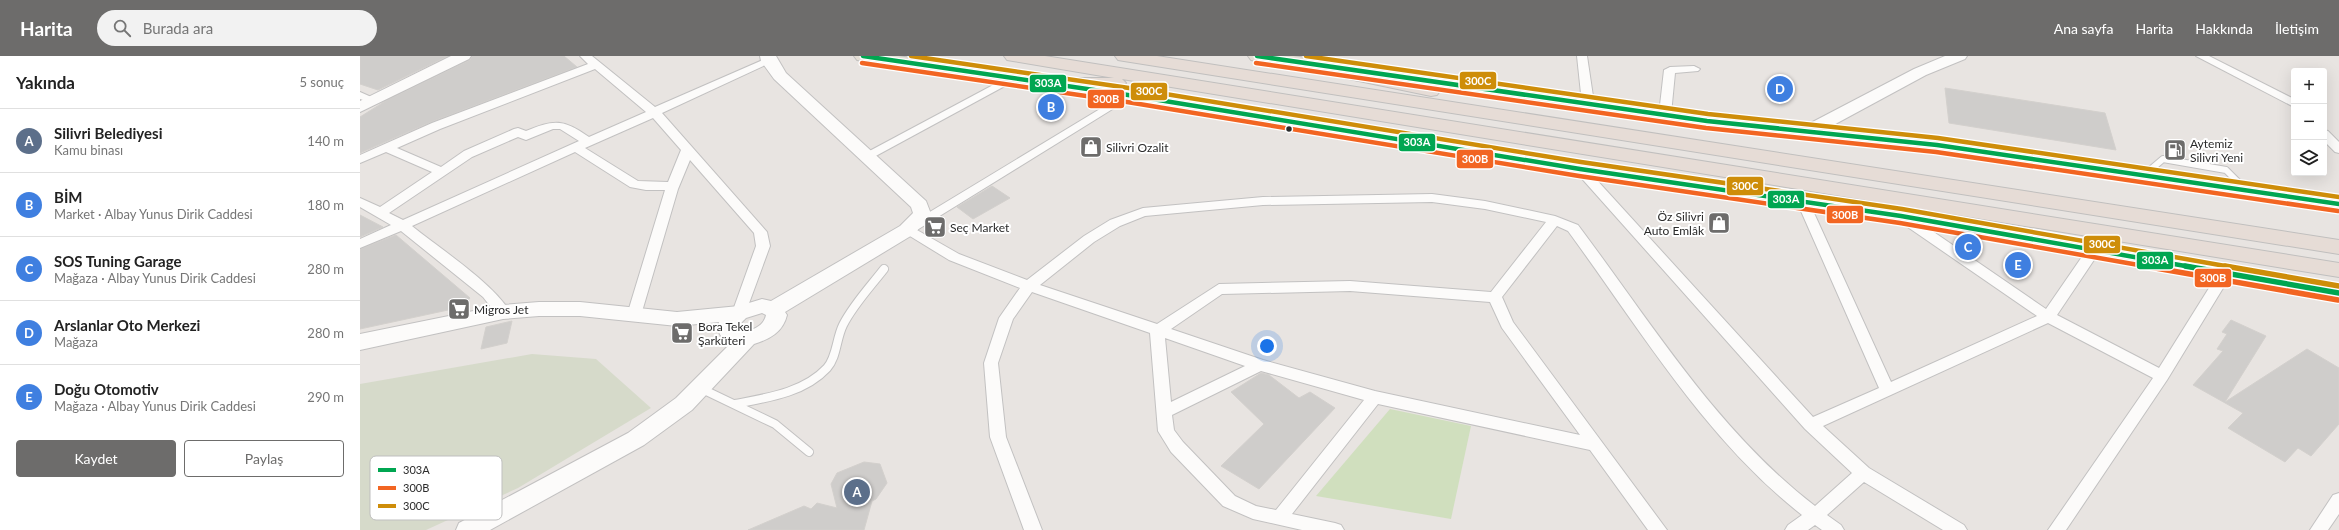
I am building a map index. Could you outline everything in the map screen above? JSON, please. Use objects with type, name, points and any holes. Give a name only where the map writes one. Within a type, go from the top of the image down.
[{"type":"highway","points":[[1013,56],[2339,270]]},
{"type":"highway","points":[[1124,56],[2339,247]]},
{"type":"highway","points":[[1295,59],[1580,128]]},
{"type":"highway","points":[[1032,82],[1199,86]]},
{"type":"highway","points":[[2243,254],[2280,267],[2339,282]]},
{"type":"main road","points":[[364,101],[463,56]]},
{"type":"main road","points":[[863,56],[1128,96],[1580,169],[1901,216],[2224,275],[2339,293]]},
{"type":"main road","points":[[1258,56],[1295,59],[1665,114],[1936,145],[2248,192],[2339,204]]},
{"type":"main road","points":[[1809,131],[1920,72],[1959,56]]},
{"type":"main road","points":[[677,319],[739,313],[762,306],[774,309],[907,230],[922,214],[920,205],[868,155],[780,76],[769,58]]},
{"type":"main road","points":[[360,342],[503,312],[539,309],[580,309],[677,319],[740,337],[763,334],[770,329],[778,318],[774,309]]},
{"type":"main road","points":[[739,313],[729,323],[729,332],[740,337]]},
{"type":"main road","points":[[502,512],[636,439],[684,404],[700,388],[740,337]]},
{"type":"main road","points":[[468,530],[486,520]]},
{"type":"street","points":[[585,56],[654,112],[760,232],[763,246],[739,313]]},
{"type":"street","points":[[1579,56],[1588,103]]},
{"type":"street","points":[[2201,56],[2291,102]]},
{"type":"street","points":[[360,244],[575,148],[769,58]]},
{"type":"street","points":[[360,159],[384,147],[596,65]]},
{"type":"street","points":[[1665,114],[1670,70],[1694,69]]},
{"type":"street","points":[[868,155],[1010,79]]},
{"type":"street","points":[[1128,96],[907,230],[954,257],[1030,286],[1157,331],[1260,365],[1375,397],[1596,445]]},
{"type":"street","points":[[380,213],[440,171],[468,154],[518,132],[526,136],[553,124],[563,125],[588,142]]},
{"type":"street","points":[[2327,137],[2339,149]]},
{"type":"street","points":[[384,147],[440,171]]},
{"type":"street","points":[[575,148],[634,184],[646,186],[673,186]]},
{"type":"street","points":[[634,315],[673,186],[687,151]]},
{"type":"street","points":[[1580,169],[1811,424],[1863,473],[1958,530]]},
{"type":"street","points":[[1033,530],[998,437],[991,363],[1006,318],[1030,286],[1089,239],[1115,223],[1143,212],[1263,201],[1432,198],[1485,205],[1555,220],[1573,228],[1699,400],[1750,459],[1815,516],[1835,530]]},
{"type":"street","points":[[360,202],[402,225],[488,294],[503,312]]},
{"type":"street","points":[[1803,202],[1887,389]]},
{"type":"street","points":[[1901,216],[2048,317],[2162,376]]},
{"type":"street","points":[[1495,297],[1555,220]]},
{"type":"street","points":[[1811,424],[2048,317],[2093,251]]},
{"type":"street","points":[[2057,530],[2162,376],[2224,275]]},
{"type":"street","points":[[1157,331],[1219,289],[1350,286],[1495,297]]},
{"type":"street","points":[[1495,297],[1507,324],[1658,530]]},
{"type":"street","points":[[1157,331],[1163,413],[1166,431],[1177,447],[1229,501],[1253,512],[1326,529]]},
{"type":"street","points":[[1163,413],[1260,365]]},
{"type":"street","points":[[1279,518],[1375,397]]},
{"type":"street","points":[[1794,530],[1815,516],[1863,473]]},
{"type":"street","points":[[2318,530],[2339,500]]},
{"type":"lane","points":[[735,404],[790,392],[815,378],[828,366],[842,327],[857,303],[884,269]]},
{"type":"lane","points":[[700,388],[776,424],[809,452]]},
{"type":"green space","points":[[532,354],[596,359],[651,408],[518,488],[502,495],[502,456],[370,456],[370,520],[448,520],[426,530],[360,530],[360,384]]},
{"type":"green space","points":[[1390,409],[1471,426],[1451,519],[1316,496]]},
{"type":"building","points":[[360,56],[448,56],[378,90],[360,84]]},
{"type":"building","points":[[472,56],[564,56],[577,67],[431,122],[360,153],[360,117],[387,100],[470,60]]},
{"type":"building","points":[[1945,88],[2105,113],[2116,150],[1949,123]]},
{"type":"building","points":[[992,186],[1010,198],[973,219],[957,207]]},
{"type":"building","points":[[360,215],[383,227],[360,237]]},
{"type":"building","points":[[396,235],[470,298],[462,307],[360,329],[360,249]]},
{"type":"building","points":[[2231,320],[2266,336],[2225,402],[2307,349],[2339,368],[2339,424],[2311,456],[2298,448],[2285,462],[2228,428],[2243,413],[2193,385],[2223,351],[2217,349],[2227,334],[2222,332]]},
{"type":"building","points":[[512,321],[507,343],[481,349],[486,327]]},
{"type":"building","points":[[1261,373],[1269,375],[1299,398],[1310,392],[1335,408],[1259,489],[1221,466],[1264,424],[1231,392]]},
{"type":"building","points":[[864,462],[880,464],[887,483],[876,499],[872,501],[864,530],[748,530],[804,506],[811,509],[817,503],[837,508],[831,484],[837,473]]},
{"type":"transit line","name":"303A","points":[[863,56],[1128,95],[1580,169],[1901,216],[2339,293]]},
{"type":"transit line","name":"300C","points":[[911,56],[1129,88],[1581,162],[1902,209],[2339,286]]},
{"type":"transit line","name":"303A","points":[[1257,56],[1707,121],[1937,145],[2339,204]]},
{"type":"transit line","name":"300C","points":[[1306,56],[1708,114],[1938,138],[2339,197]]},
{"type":"transit line","name":"300B","points":[[862,63],[1127,102],[1579,176],[1900,223],[2338,300]]},
{"type":"transit line","name":"300B","points":[[1256,63],[1706,128],[1936,152],[2338,211]]},
{"type":"place","name":"Arslanlar Oto Merkezi","points":[[1780,89]]},
{"type":"place","name":"BİM","points":[[1051,107]]},
{"type":"place","name":"Silivri Ozalit","points":[[1091,147]]},
{"type":"place","name":"Aytemiz Silivri Yeni","points":[[2175,150]]},
{"type":"place","name":"Öz Silivri Auto Emlâk","points":[[1719,223]]},
{"type":"place","name":"Seç Market","points":[[935,227]]},
{"type":"place","name":"SOS Tuning Garage","points":[[1968,247]]},
{"type":"place","name":"Doğu Otomotiv","points":[[2018,265]]},
{"type":"place","name":"Migros Jet","points":[[459,309]]},
{"type":"place","name":"Bora Tekel Şarküteri","points":[[682,333]]},
{"type":"place","name":"Silivri Belediyesi","points":[[857,492]]}]
